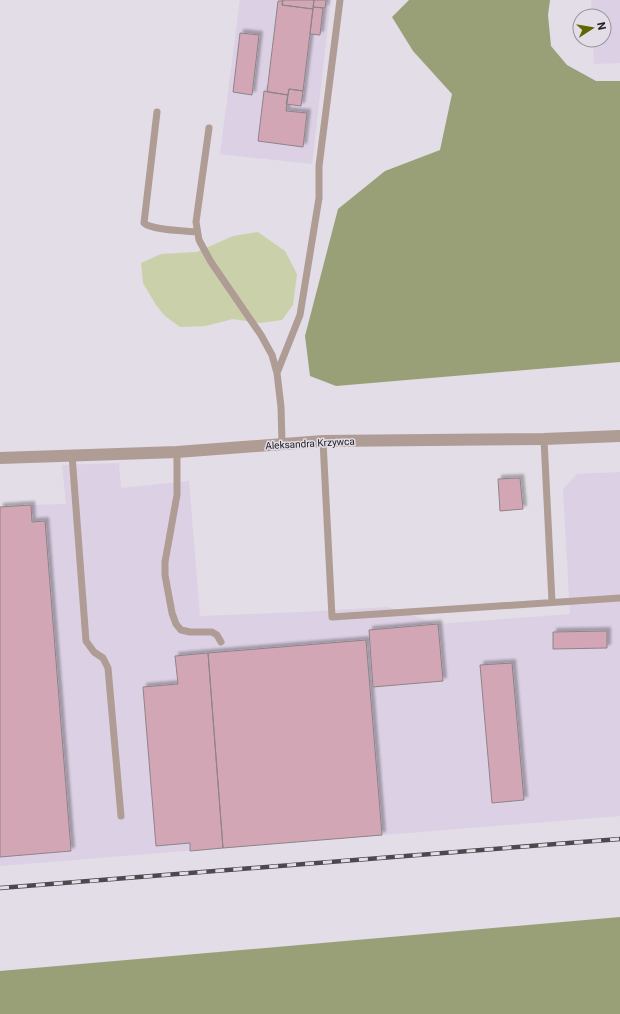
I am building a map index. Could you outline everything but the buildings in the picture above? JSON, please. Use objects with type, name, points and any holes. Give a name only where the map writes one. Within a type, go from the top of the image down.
[{"type":"street","name":"Aleksandra Krzywca","points":[[0,458],[177,452],[323,441],[544,439],[620,436]]},
{"type":"lane","points":[[277,373],[300,315],[319,198],[318,166],[340,0]]},
{"type":"lane","points":[[157,112],[144,223],[146,226],[156,228],[197,232]]},
{"type":"lane","points":[[209,128],[196,222],[198,240],[211,262],[261,335],[272,355],[277,373],[281,406],[282,443]]},
{"type":"lane","points":[[544,439],[552,602]]},
{"type":"lane","points":[[323,441],[332,617],[620,598]]},
{"type":"lane","points":[[177,452],[177,494],[165,562],[165,575],[172,614],[176,624],[181,630],[190,632],[212,632],[217,635],[221,642]]},
{"type":"lane","points":[[72,455],[86,641],[94,652],[103,658],[108,668],[120,816]]},
{"type":"shaded area","points":[[240,0],[331,0],[312,164],[220,154]]},
{"type":"shaded area","points":[[591,0],[620,0],[620,63],[594,64],[593,48],[612,48],[612,8],[592,8]]},
{"type":"shaded area","points":[[119,463],[121,488],[189,481],[200,616],[388,607],[438,624],[570,614],[563,489],[577,474],[620,472],[620,816],[0,866],[0,507],[66,504],[62,465]]},
{"type":"green space","points":[[409,0],[550,0],[548,15],[551,46],[567,65],[596,81],[620,81],[620,362],[336,386],[310,376],[305,336],[338,209],[385,171],[440,150],[452,94],[413,51],[392,17]]},
{"type":"green space","points":[[258,232],[285,251],[297,274],[293,305],[282,320],[260,323],[233,319],[205,326],[180,327],[165,316],[156,305],[143,283],[141,263],[161,254],[197,252],[233,236]]},
{"type":"green space","points":[[620,917],[620,1014],[0,1014],[0,971]]},
{"type":"railway","points":[[0,888],[620,839]]}]
